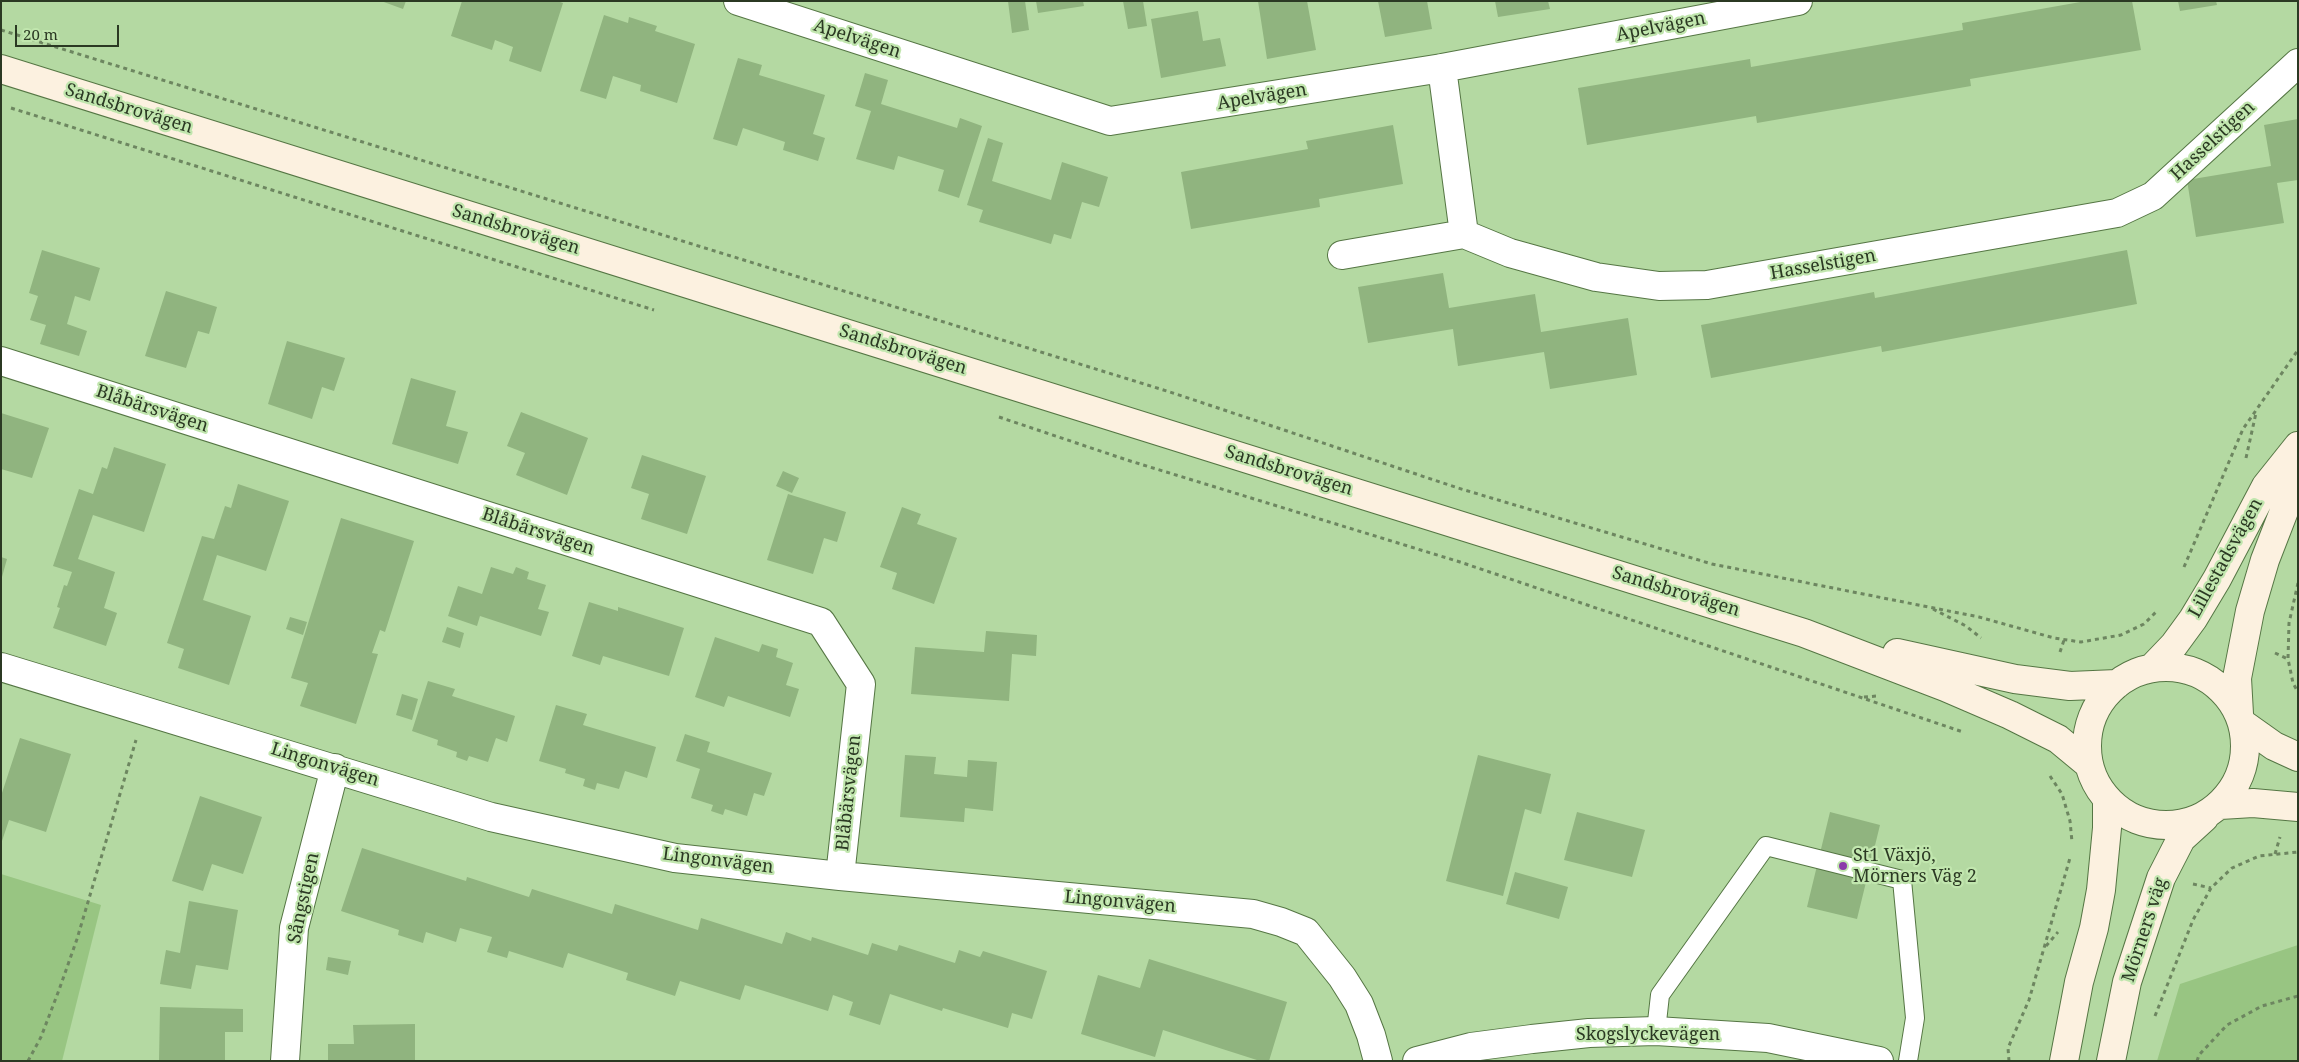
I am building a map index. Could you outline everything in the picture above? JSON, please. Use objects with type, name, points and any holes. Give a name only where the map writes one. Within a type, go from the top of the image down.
[{"type":"main road","name":"Sandsbrovägen","points":[[1,69],[1804,632],[1945,687],[2010,715],[2058,739],[2088,763]]},
{"type":"main road","name":"Lillestadsvägen","points":[[2152,668],[2174,646],[2193,619],[2217,579],[2266,486],[2298,446]]},
{"type":"main road","name":"Lillestadsvägen","points":[[2241,719],[2237,678],[2250,611],[2265,560],[2298,475]]},
{"type":"main road","name":"Sandsbrovägen","points":[[1804,632],[2015,679],[2070,686],[2117,684]]},
{"type":"main road","points":[[2298,757],[2274,746],[2241,719],[2223,691],[2197,673],[2170,667],[2152,668],[2135,673],[2112,688],[2090,722],[2086,749],[2092,776],[2106,800],[2118,810],[2150,825],[2178,826],[2214,809],[2252,803],[2298,807]]},
{"type":"main road","points":[[2214,809],[2228,795],[2241,772],[2245,745],[2241,719]]},
{"type":"main road","points":[[2064,1061],[2079,982],[2102,890],[2107,828],[2106,800]]},
{"type":"main road","name":"Mörners väg","points":[[2111,1061],[2127,982],[2160,878],[2181,838],[2214,809]]},
{"type":"street","name":"Apelvägen","points":[[738,1],[1110,121],[1442,68],[1798,1]]},
{"type":"street","name":"Hasselstigen","points":[[1464,234],[1510,253],[1596,277],[1659,286],[1708,285],[2117,214],[2153,196],[2298,64]]},
{"type":"street","points":[[1342,255],[1464,234],[1442,68]]},
{"type":"street","name":"Blåbärsvägen","points":[[1,361],[821,622],[860,684],[840,876]]},
{"type":"street","name":"Lingonvägen","points":[[1,667],[491,817],[675,858],[840,876],[1253,914],[1281,922],[1306,932],[1342,977],[1359,1004],[1378,1061]]},
{"type":"street","name":"Sångstigen","points":[[286,1061],[294,928],[335,768]]},
{"type":"street","name":"Skogslyckevägen","points":[[1417,1061],[1471,1047],[1532,1039],[1589,1033],[1656,1031],[1768,1038],[1879,1061]]},
{"type":"lane","points":[[1656,1031],[1660,995],[1766,846],[1902,880],[1915,1018],[1908,1061]]},
{"type":"path","points":[[1,30],[1170,392],[1458,488],[1712,564],[1979,617],[2054,638],[2081,642],[2121,635],[2144,624],[2163,604]]},
{"type":"path","points":[[1,105],[656,310]]},
{"type":"path","points":[[2181,573],[2243,429],[2298,350]]},
{"type":"path","points":[[998,417],[1137,463],[1460,562],[1971,735]]},
{"type":"path","points":[[2298,583],[2289,623],[2288,659],[2293,683],[2298,692]]},
{"type":"path","points":[[28,1061],[56,998],[77,939],[145,711]]},
{"type":"path","points":[[2048,773],[2062,794],[2070,821],[2072,844]]},
{"type":"path","points":[[2009,1061],[2008,1048],[2029,1000],[2072,851]]},
{"type":"path","points":[[2152,1023],[2193,920],[2211,888],[2232,868],[2259,856],[2298,852]]},
{"type":"path","points":[[2197,1061],[2199,1055],[2227,1025],[2262,1006],[2298,996]]},
{"type":"green space","points":[[1,874],[101,905],[62,1061],[1,1061]]},
{"type":"green space","points":[[2298,945],[2298,1061],[2157,1061],[2180,984]]},
{"type":"building","points":[[381,1],[406,1],[403,9]]},
{"type":"building","points":[[462,1],[557,1],[563,3],[541,72],[509,61],[513,47],[495,40],[492,50],[451,36]]},
{"type":"building","points":[[1008,1],[1025,1],[1029,30],[1012,33]]},
{"type":"building","points":[[1036,1],[1083,1],[1084,6],[1038,13]]},
{"type":"building","points":[[1123,1],[1143,1],[1147,26],[1128,29]]},
{"type":"building","points":[[1258,1],[1307,1],[1316,50],[1267,59]]},
{"type":"building","points":[[1378,1],[1427,1],[1432,29],[1385,37]]},
{"type":"building","points":[[1495,1],[1548,1],[1550,9],[1498,17]]},
{"type":"building","points":[[2086,1],[2132,1],[2141,50],[1970,79],[1971,86],[1757,123],[1756,116],[1587,145],[1578,88],[1750,59],[1751,67],[1963,30],[1962,23]]},
{"type":"building","points":[[2178,1],[2216,1],[2217,5],[2180,11]]},
{"type":"building","points":[[1198,11],[1203,41],[1220,38],[1226,66],[1161,78],[1151,19]]},
{"type":"building","points":[[604,15],[628,23],[629,17],[657,26],[655,31],[695,44],[677,103],[640,91],[641,85],[613,76],[606,99],[580,91]]},
{"type":"building","points":[[738,58],[762,65],[759,75],[825,95],[813,134],[825,138],[818,161],[783,150],[785,142],[743,128],[737,146],[713,139]]},
{"type":"building","points":[[865,73],[888,80],[881,104],[957,128],[960,118],[982,126],[959,198],[938,191],[944,170],[898,156],[894,170],[856,159],[871,111],[855,106]]},
{"type":"building","points":[[2298,119],[2298,180],[2277,183],[2284,223],[2196,237],[2187,180],[2271,166],[2264,125]]},
{"type":"building","points":[[1393,125],[1403,184],[1319,199],[1320,207],[1191,229],[1181,172],[1308,149],[1306,141]]},
{"type":"building","points":[[988,138],[1003,143],[992,181],[1051,200],[1062,162],[1108,177],[1099,207],[1082,202],[1071,239],[1054,234],[1051,244],[979,222],[983,210],[967,205]]},
{"type":"building","points":[[42,250],[100,268],[90,301],[75,296],[67,324],[87,331],[79,356],[40,344],[46,325],[30,320],[38,296],[29,293]]},
{"type":"building","points":[[2127,250],[2137,304],[1882,352],[1881,346],[1711,378],[1701,325],[1874,292],[1875,298]]},
{"type":"building","points":[[1443,273],[1449,308],[1535,294],[1541,332],[1628,318],[1637,375],[1550,389],[1544,352],[1458,366],[1453,329],[1368,343],[1358,287]]},
{"type":"building","points":[[166,291],[217,307],[209,334],[198,331],[186,368],[145,356]]},
{"type":"building","points":[[287,341],[345,358],[334,391],[322,387],[312,419],[268,404]]},
{"type":"building","points":[[411,378],[456,391],[446,426],[468,432],[458,464],[392,444]]},
{"type":"building","points":[[521,412],[588,438],[567,495],[516,475],[525,453],[507,446]]},
{"type":"building","points":[[1,413],[49,428],[32,478],[1,469]]},
{"type":"building","points":[[114,447],[166,464],[144,532],[93,515],[78,559],[115,572],[104,608],[117,613],[106,646],[53,628],[60,608],[57,607],[64,585],[67,586],[72,572],[53,566],[79,489],[93,494],[102,467],[107,469]]},
{"type":"building","points":[[642,455],[706,476],[687,534],[641,519],[649,494],[631,488]]},
{"type":"building","points":[[783,471],[799,478],[792,493],[776,486]]},
{"type":"building","points":[[238,484],[289,501],[266,571],[217,555],[203,600],[251,616],[229,685],[178,668],[184,649],[167,643],[202,536],[214,539],[225,506],[231,508]]},
{"type":"building","points":[[788,494],[846,512],[837,542],[824,538],[813,574],[767,560]]},
{"type":"building","points":[[902,507],[921,514],[917,524],[957,538],[934,604],[892,589],[897,573],[880,567]]},
{"type":"building","points":[[341,518],[414,541],[385,632],[380,630],[372,653],[378,654],[356,724],[300,706],[308,683],[291,678]]},
{"type":"building","points":[[1,557],[7,559],[2,577],[1,577]]},
{"type":"building","points":[[491,567],[513,574],[516,567],[529,572],[527,579],[546,585],[538,609],[549,612],[541,636],[480,616],[477,626],[448,616],[458,586],[482,594]]},
{"type":"building","points":[[589,602],[618,611],[618,607],[684,628],[669,676],[603,656],[600,665],[572,656]]},
{"type":"building","points":[[290,617],[307,622],[303,635],[286,629]]},
{"type":"building","points":[[447,627],[464,633],[460,648],[442,642]]},
{"type":"building","points":[[986,631],[1037,635],[1036,656],[1012,654],[1009,701],[911,694],[915,647],[984,652]]},
{"type":"building","points":[[715,637],[759,652],[762,644],[778,649],[776,657],[793,663],[786,685],[799,689],[790,717],[728,696],[724,707],[695,697]]},
{"type":"building","points":[[428,681],[455,689],[452,696],[515,716],[507,742],[496,738],[488,762],[469,756],[467,761],[456,757],[457,752],[437,745],[438,740],[412,731]]},
{"type":"building","points":[[402,694],[418,699],[412,720],[396,715]]},
{"type":"building","points":[[556,705],[587,714],[583,725],[656,747],[647,778],[625,771],[619,789],[597,783],[595,790],[583,786],[585,779],[565,773],[566,769],[539,761]]},
{"type":"building","points":[[685,734],[710,742],[707,752],[772,773],[764,796],[754,793],[747,816],[725,809],[723,815],[711,811],[713,805],[691,798],[700,769],[676,761]]},
{"type":"building","points":[[20,738],[71,754],[46,832],[9,820],[1,844],[1,796]]},
{"type":"building","points":[[905,755],[936,757],[934,774],[967,777],[968,760],[997,762],[993,811],[965,808],[964,822],[900,817]]},
{"type":"building","points":[[1478,755],[1551,774],[1541,814],[1525,809],[1503,896],[1446,881]]},
{"type":"building","points":[[200,796],[262,817],[243,874],[212,864],[203,891],[172,881]]},
{"type":"building","points":[[1577,812],[1645,830],[1632,877],[1564,860]]},
{"type":"building","name":"St1 Växjö, Mörners Väg 2","points":[[1830,812],[1880,825],[1857,919],[1807,907]]},
{"type":"building","points":[[362,848],[466,881],[467,877],[529,897],[532,889],[612,914],[615,904],[698,930],[701,918],[782,944],[786,932],[811,941],[812,937],[868,955],[872,943],[897,951],[899,945],[955,963],[959,950],[980,957],[983,951],[1047,971],[1032,1019],[1012,1013],[1008,1028],[943,1008],[942,1011],[890,994],[880,1025],[849,1015],[853,1002],[833,995],[828,1011],[745,985],[740,1000],[680,981],[675,996],[626,980],[628,973],[568,953],[563,968],[509,951],[507,958],[487,952],[492,937],[460,928],[456,942],[426,932],[423,943],[398,935],[399,930],[341,911]]},
{"type":"building","points":[[1515,872],[1568,887],[1559,919],[1506,904]]},
{"type":"building","points":[[189,901],[238,910],[228,970],[196,965],[191,989],[160,984],[166,950],[180,953]]},
{"type":"building","points":[[328,957],[351,961],[348,975],[326,970]]},
{"type":"building","points":[[1149,959],[1287,1002],[1269,1061],[1260,1061],[1163,1030],[1155,1057],[1081,1034],[1098,975],[1140,988]]},
{"type":"building","points":[[160,1007],[243,1009],[243,1032],[225,1032],[225,1061],[159,1061]]},
{"type":"building","points":[[415,1024],[415,1061],[328,1061],[328,1044],[354,1044],[353,1025]]},
{"type":"place","name":"St1 Växjö, Mörners Väg 2","points":[[1843,866]]}]
